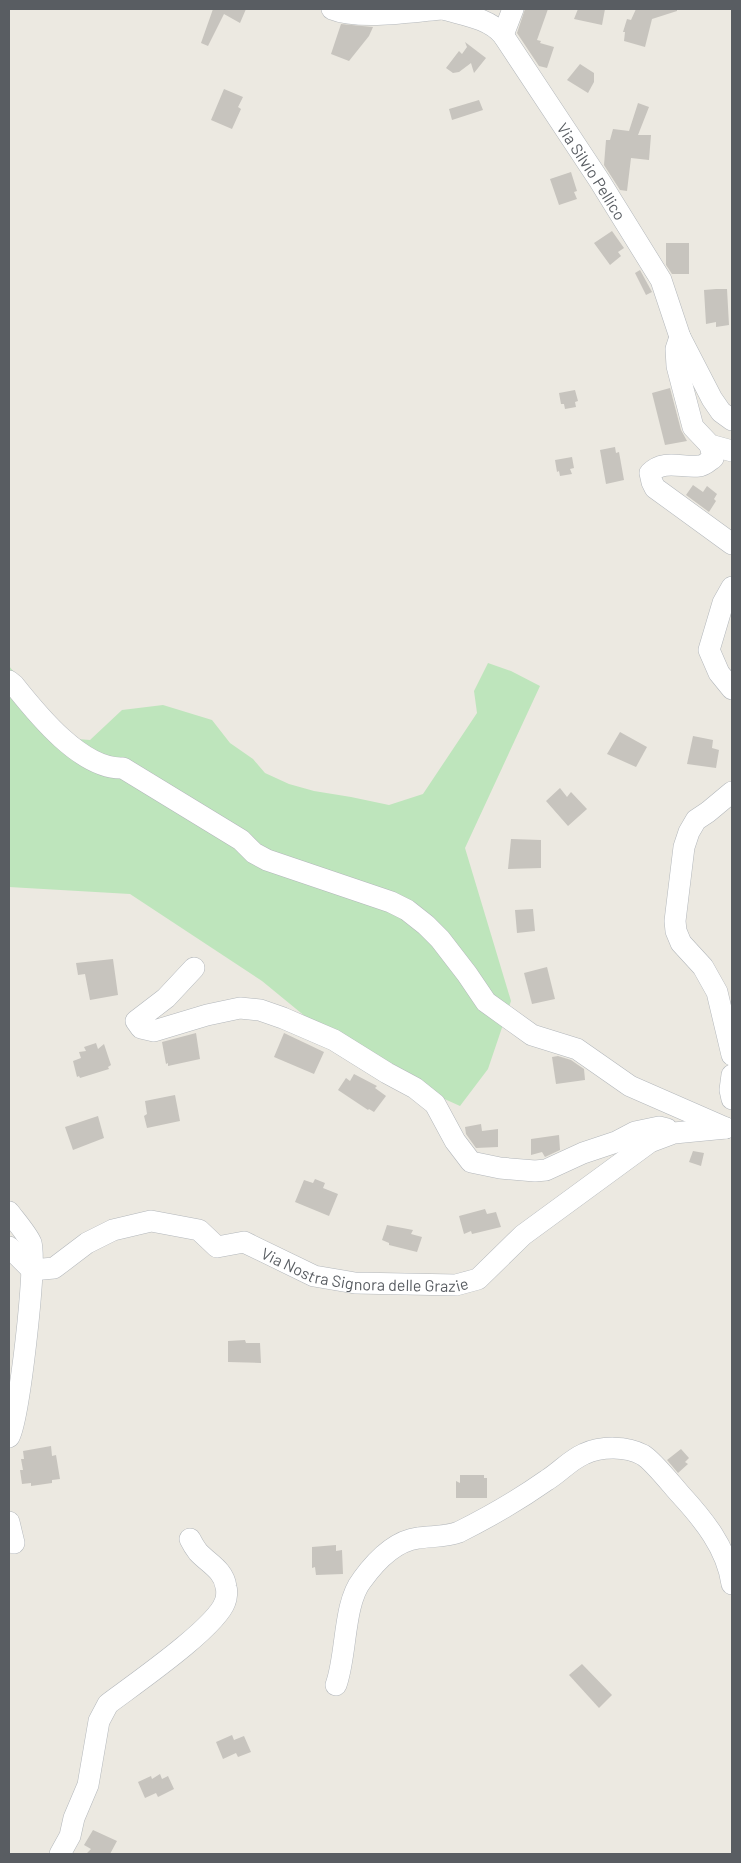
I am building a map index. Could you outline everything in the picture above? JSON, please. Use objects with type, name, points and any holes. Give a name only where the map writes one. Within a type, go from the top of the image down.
[{"type":"street","points":[[332,9],[342,13],[377,14],[442,9],[483,21],[497,27],[503,35]]},
{"type":"street","points":[[503,35],[513,9]]},
{"type":"street","name":"Via Silvio Pellico","points":[[503,35],[599,180],[661,280],[680,337],[712,399],[722,412],[732,420]]},
{"type":"street","points":[[680,337],[676,349],[677,366],[693,427],[710,445],[713,458],[701,466],[664,465],[655,468],[650,473],[652,482],[656,488],[732,544]]},
{"type":"street","points":[[710,445],[732,451]]},
{"type":"street","points":[[732,587],[723,603],[709,650],[719,673],[732,689]]},
{"type":"street","points":[[9,680],[47,724],[85,756],[112,768],[123,768],[241,840],[254,853],[267,860],[391,902],[407,910],[440,939],[486,1002],[532,1035],[577,1049],[630,1086],[729,1127]]},
{"type":"street","points":[[732,792],[696,820],[689,832],[684,847],[675,921],[676,931],[681,943],[725,993],[732,1055]]},
{"type":"street","points":[[194,968],[166,998],[136,1020],[141,1028],[154,1031],[207,1015],[240,1008],[260,1010],[283,1018],[334,1040],[386,1074],[415,1088],[434,1104],[455,1140],[471,1162],[500,1168],[534,1171],[546,1170],[646,1128],[664,1128],[674,1133]]},
{"type":"street","points":[[732,1074],[730,1090],[732,1099]]},
{"type":"street","name":"Via Nostra Signora delle Grazie","points":[[32,1270],[54,1268],[87,1244],[113,1230],[151,1221],[199,1230],[217,1247],[244,1242],[314,1276],[355,1284],[456,1285],[478,1279],[523,1235],[650,1142],[674,1133],[729,1127]]},
{"type":"street","points":[[9,1212],[31,1243],[32,1270],[17,1410],[9,1437]]},
{"type":"street","points":[[9,1247],[32,1270]]},
{"type":"street","points":[[336,1685],[341,1671],[355,1590],[362,1578],[387,1553],[406,1540],[457,1533],[522,1497],[585,1453],[619,1448],[644,1456],[694,1509],[714,1535],[726,1559],[732,1584]]},
{"type":"street","points":[[9,1522],[14,1543]]},
{"type":"street","points":[[60,1854],[70,1836],[74,1818],[88,1785],[99,1721],[108,1704],[198,1634],[217,1616],[226,1601],[224,1579],[218,1570],[197,1551],[190,1538]]},
{"type":"green space","points":[[488,663],[511,671],[540,686],[465,848],[511,1001],[488,1069],[460,1106],[387,1073],[334,1040],[262,981],[130,894],[9,887],[9,666],[65,738],[90,740],[122,710],[163,705],[212,720],[230,743],[253,759],[265,773],[289,784],[314,791],[389,805],[423,794],[477,713],[474,691]]},
{"type":"building","points":[[213,9],[246,9],[240,23],[224,14],[208,46],[201,43]]},
{"type":"building","points":[[525,9],[548,9],[537,40],[541,41],[540,43],[554,47],[547,68],[539,66],[517,33]]},
{"type":"building","points":[[578,9],[605,9],[602,25],[574,19]]},
{"type":"building","points":[[636,9],[677,9],[677,11],[652,19],[645,47],[624,41],[625,32],[623,32],[627,19],[631,20]]},
{"type":"building","points":[[341,24],[373,27],[369,36],[349,61],[331,54]]},
{"type":"building","points":[[465,42],[486,58],[474,73],[471,63],[459,72],[453,73],[446,68],[459,51],[462,54],[467,47]]},
{"type":"building","points":[[580,64],[594,73],[594,82],[588,93],[567,80]]},
{"type":"building","points":[[224,89],[243,97],[238,107],[241,109],[232,129],[211,120]]},
{"type":"building","points":[[479,100],[483,110],[452,120],[449,109]]},
{"type":"building","points":[[638,103],[649,107],[638,135],[651,135],[649,160],[631,158],[627,191],[620,190],[604,165],[606,140],[610,140],[613,129],[629,131]]},
{"type":"building","points":[[571,172],[577,191],[574,192],[577,199],[559,205],[550,179]]},
{"type":"building","points":[[612,231],[624,248],[618,252],[621,256],[610,265],[594,243]]},
{"type":"building","points":[[666,243],[689,243],[689,274],[672,274],[666,265]]},
{"type":"building","points":[[640,270],[652,292],[646,295],[635,273]]},
{"type":"building","points":[[727,289],[729,325],[716,327],[716,322],[706,324],[704,290]]},
{"type":"building","points":[[670,388],[681,430],[687,441],[665,445],[652,393]]},
{"type":"building","points":[[575,390],[578,401],[575,402],[576,407],[565,409],[564,404],[561,404],[559,393]]},
{"type":"building","points":[[615,447],[616,453],[619,452],[624,480],[606,484],[600,450]]},
{"type":"building","points":[[572,457],[574,468],[570,469],[572,474],[560,476],[559,471],[557,472],[555,460]]},
{"type":"building","points":[[693,485],[703,492],[707,486],[717,494],[714,499],[716,501],[709,512],[686,495]]},
{"type":"building","points":[[620,732],[647,747],[636,767],[607,754]]},
{"type":"building","points":[[693,736],[713,740],[712,748],[719,750],[716,768],[687,764]]},
{"type":"building","points":[[560,788],[567,797],[571,792],[587,809],[568,826],[546,801]]},
{"type":"building","points":[[511,839],[541,840],[541,868],[508,869]]},
{"type":"building","points":[[533,909],[535,931],[517,933],[515,910]]},
{"type":"building","points":[[113,959],[118,995],[90,1000],[85,974],[78,975],[76,963]]},
{"type":"building","points":[[547,967],[555,999],[532,1004],[524,973]]},
{"type":"building","points":[[196,1033],[200,1059],[168,1066],[162,1042]]},
{"type":"building","points":[[284,1033],[324,1052],[314,1074],[274,1057]]},
{"type":"building","points":[[96,1043],[98,1049],[104,1044],[111,1065],[108,1067],[109,1069],[80,1078],[79,1076],[77,1077],[73,1061],[81,1058],[79,1052],[86,1051],[84,1047]]},
{"type":"building","points":[[558,1056],[571,1060],[584,1069],[585,1080],[556,1084],[552,1057]]},
{"type":"building","points":[[354,1074],[377,1086],[375,1088],[386,1096],[374,1112],[338,1090],[346,1078],[350,1081]]},
{"type":"building","points":[[175,1095],[180,1121],[147,1128],[144,1116],[147,1114],[145,1101]]},
{"type":"building","points":[[98,1116],[104,1138],[73,1150],[65,1127]]},
{"type":"building","points":[[481,1124],[482,1131],[498,1129],[498,1147],[476,1148],[466,1134],[465,1127]]},
{"type":"building","points":[[559,1135],[560,1150],[545,1157],[542,1152],[531,1155],[531,1139]]},
{"type":"building","points":[[693,1151],[704,1153],[701,1166],[689,1162]]},
{"type":"building","points":[[315,1179],[325,1183],[323,1188],[338,1194],[329,1216],[295,1202],[304,1180],[313,1183]]},
{"type":"building","points":[[485,1209],[487,1214],[496,1212],[501,1227],[472,1234],[471,1231],[464,1234],[459,1216]]},
{"type":"building","points":[[387,1225],[413,1230],[411,1234],[422,1237],[417,1252],[389,1245],[389,1243],[382,1240]]},
{"type":"building","points":[[245,1340],[246,1343],[260,1343],[261,1363],[228,1362],[228,1341]]},
{"type":"building","points":[[51,1446],[52,1456],[56,1455],[60,1479],[52,1480],[52,1483],[31,1486],[31,1483],[22,1484],[20,1470],[23,1470],[21,1459],[24,1459],[23,1451]]},
{"type":"building","points":[[681,1449],[689,1458],[685,1462],[688,1464],[678,1473],[667,1460]]},
{"type":"building","points":[[460,1475],[484,1475],[484,1478],[487,1478],[487,1498],[456,1498],[456,1481],[460,1483]]},
{"type":"building","points":[[336,1545],[336,1551],[342,1550],[343,1574],[316,1575],[315,1567],[312,1568],[312,1547]]},
{"type":"building","points":[[582,1664],[612,1695],[599,1708],[569,1675]]},
{"type":"building","points":[[232,1735],[234,1740],[244,1736],[251,1752],[238,1757],[236,1753],[223,1759],[216,1742]]},
{"type":"building","points":[[160,1774],[162,1779],[168,1776],[174,1789],[158,1797],[156,1793],[145,1798],[138,1782],[151,1776],[152,1779]]},
{"type":"building","points":[[93,1830],[117,1841],[110,1854],[86,1854],[91,1849],[84,1845]]}]
